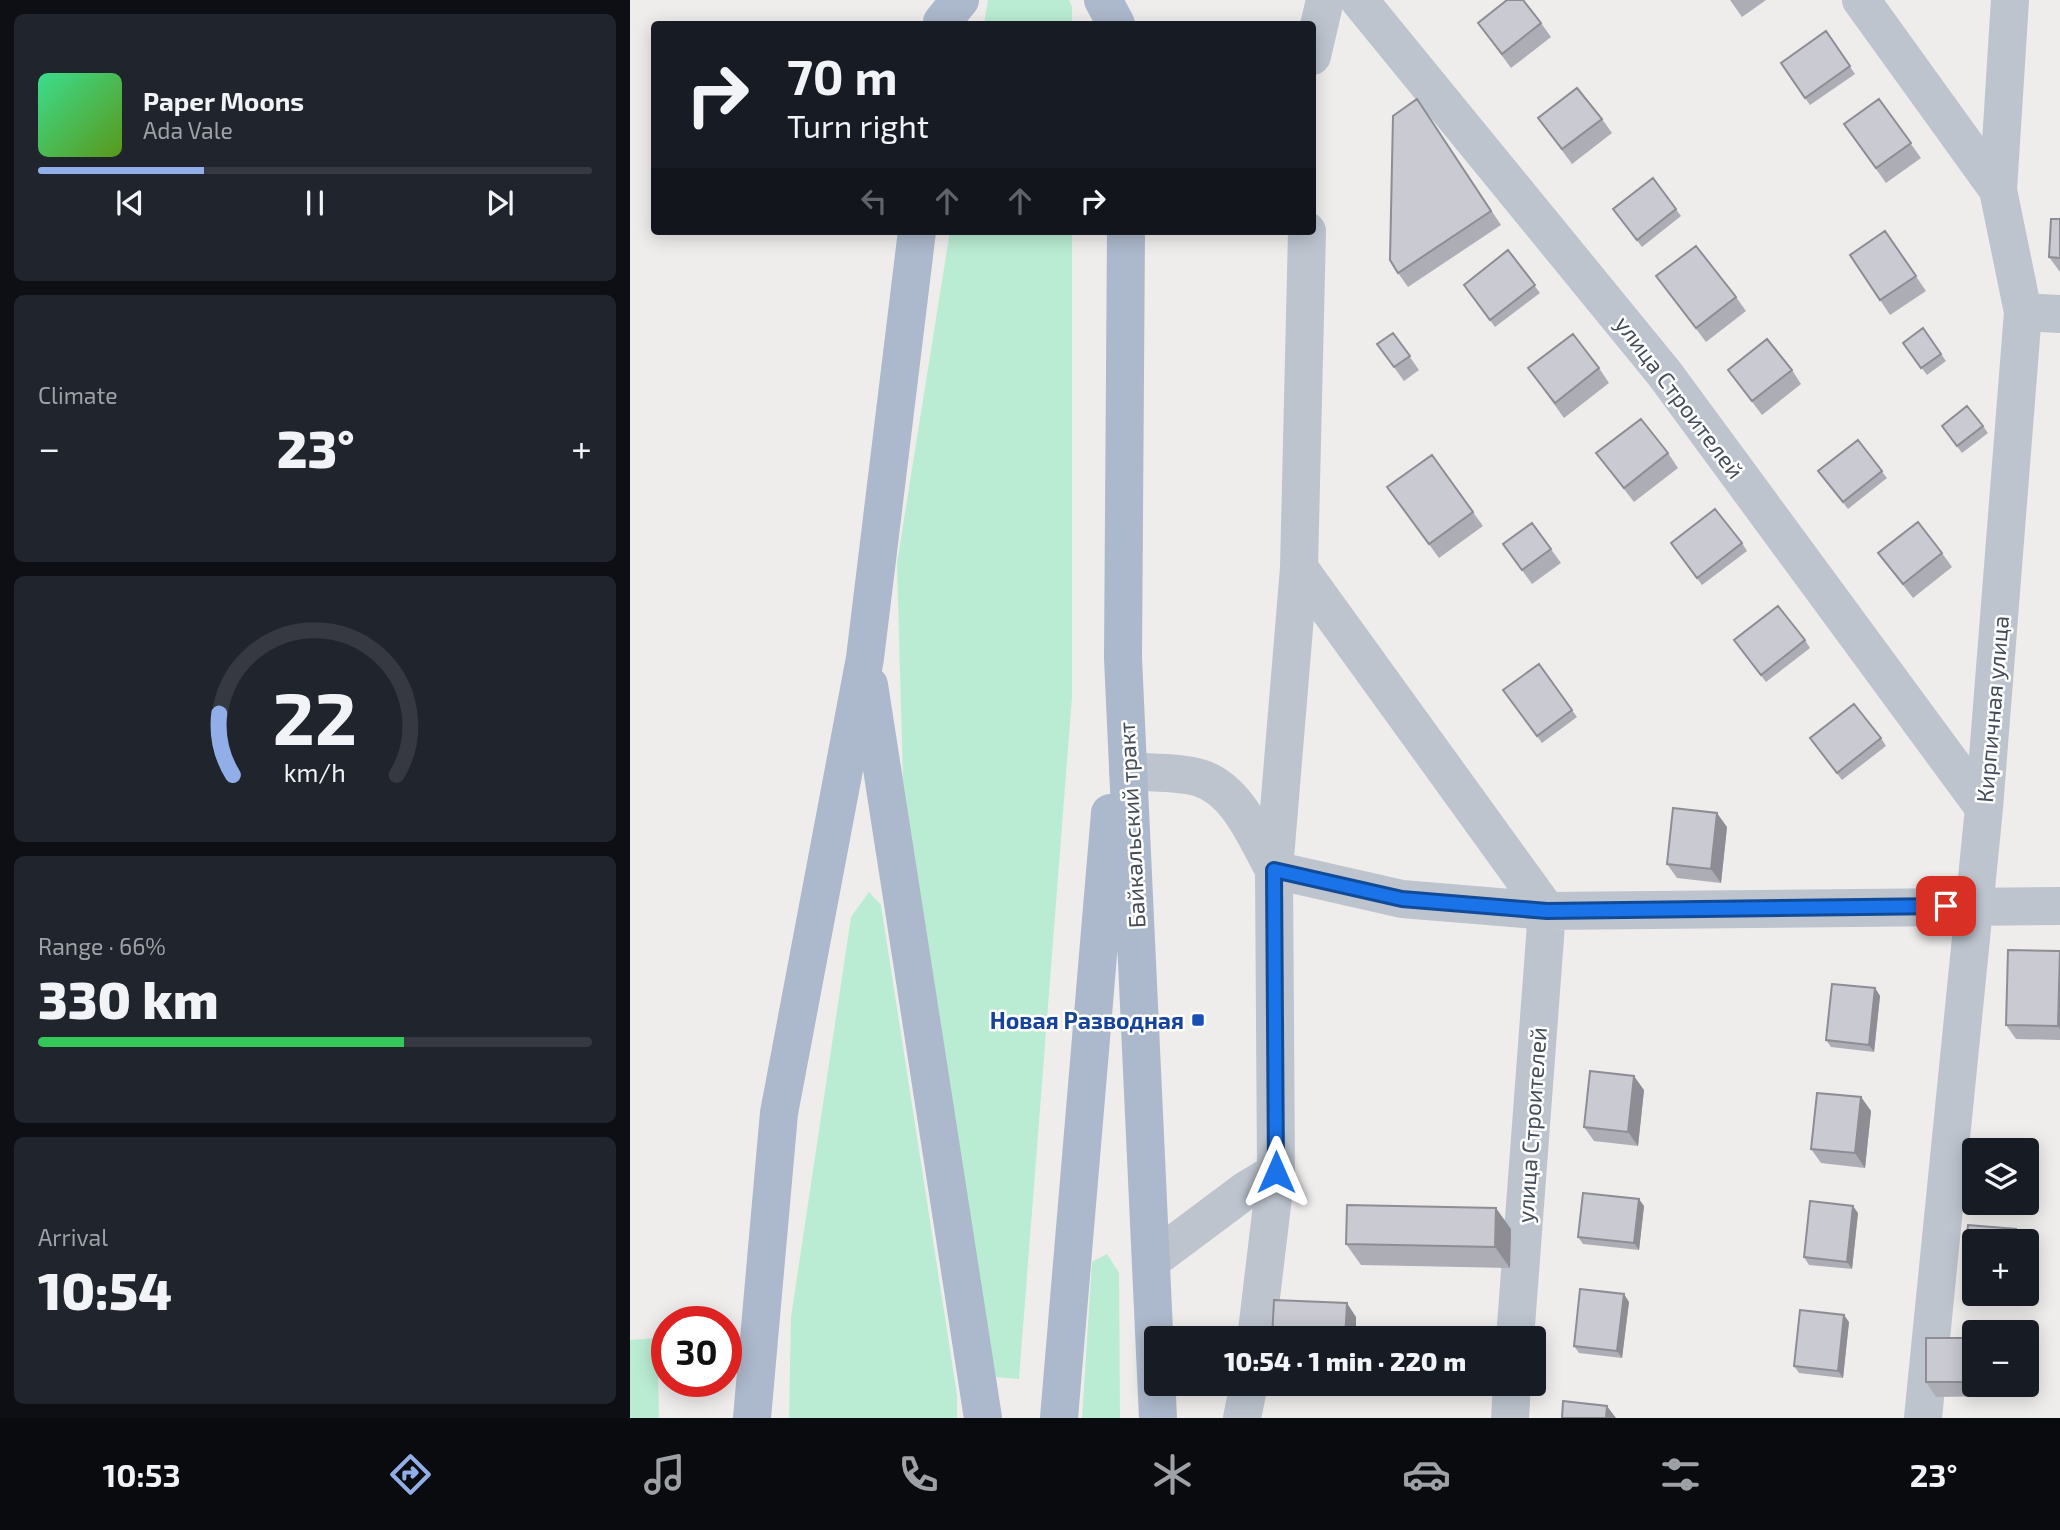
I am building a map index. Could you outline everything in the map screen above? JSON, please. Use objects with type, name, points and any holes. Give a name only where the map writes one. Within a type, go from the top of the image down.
[{"type":"main road","points":[[1103,0],[1114,21]]},
{"type":"main road","points":[[1126,0],[1127,21]]},
{"type":"main road","points":[[752,1418],[779,1113],[865,658],[917,235]]},
{"type":"main road","name":"Байкальский тракт","points":[[1126,235],[1123,658],[1158,1418]]},
{"type":"main road","points":[[865,658],[983,1418]]},
{"type":"main road","points":[[1059,1418],[1123,658]]},
{"type":"street","points":[[1316,39],[1325,0]]},
{"type":"street","name":"улица Строителей","points":[[1359,0],[1664,373],[1984,808]]},
{"type":"street","points":[[1861,0],[1998,190]]},
{"type":"street","name":"Кирпичная улица","points":[[1923,1418],[1973,905],[2042,313],[1998,190],[2010,0]]},
{"type":"street","points":[[1258,1326],[1276,1172],[1274,870],[1299,568],[1307,235]]},
{"type":"street","points":[[1299,568],[1547,911]]},
{"type":"street","points":[[1128,771],[1199,778],[1219,788],[1244,814],[1274,870],[1402,899],[1547,911],[2060,906]]},
{"type":"street","name":"улица Строителей","points":[[1517,1326],[1547,911]]},
{"type":"street","points":[[1151,1261],[1246,1190],[1276,1172]]},
{"type":"street","points":[[1242,1418],[1247,1396]]},
{"type":"street","points":[[1510,1418],[1511,1396]]},
{"type":"green space","points":[[988,0],[1069,0],[1072,7],[1072,21],[984,21]]},
{"type":"green space","points":[[949,235],[1072,235],[1072,697],[1019,1379],[995,1377],[903,780],[897,563]]},
{"type":"green space","points":[[869,892],[881,905],[957,1395],[957,1418],[789,1418],[791,1317],[851,917]]},
{"type":"green space","points":[[1107,1254],[1119,1273],[1120,1418],[1082,1418],[1092,1262]]},
{"type":"green space","points":[[651,1338],[651,1397],[658,1397],[659,1418],[630,1418],[630,1340]]},
{"type":"building","points":[[1507,0],[1523,0],[1541,23],[1502,54],[1478,23]]},
{"type":"building","points":[[1826,31],[1850,66],[1805,98],[1781,63]]},
{"type":"building","points":[[1577,88],[1602,119],[1562,149],[1538,118]]},
{"type":"building","points":[[1417,99],[1491,211],[1398,273],[1390,260],[1393,116]]},
{"type":"building","points":[[1879,99],[1911,143],[1876,168],[1844,124]]},
{"type":"building","points":[[1653,178],[1676,209],[1637,240],[1613,209]]},
{"type":"building","points":[[2051,219],[2060,219],[2060,258],[2049,257]]},
{"type":"building","points":[[1885,231],[1916,276],[1880,300],[1850,255]]},
{"type":"building","points":[[1696,246],[1736,297],[1696,328],[1656,276]]},
{"type":"building","points":[[1508,250],[1535,285],[1490,320],[1464,285]]},
{"type":"building","points":[[1923,328],[1941,354],[1921,368],[1903,343]]},
{"type":"building","points":[[1393,333],[1410,356],[1394,367],[1377,344]]},
{"type":"building","points":[[1573,334],[1599,368],[1555,403],[1528,368]]},
{"type":"building","points":[[1767,339],[1792,370],[1752,401],[1728,370]]},
{"type":"building","points":[[1967,406],[1983,426],[1957,446],[1942,426]]},
{"type":"building","points":[[1641,419],[1668,453],[1624,488],[1596,453]]},
{"type":"building","points":[[1858,440],[1882,471],[1843,502],[1818,471]]},
{"type":"building","points":[[1432,455],[1473,512],[1429,544],[1387,487]]},
{"type":"building","points":[[1715,509],[1742,543],[1697,578],[1671,543]]},
{"type":"building","points":[[1918,522],[1942,553],[1903,584],[1878,553]]},
{"type":"building","points":[[1532,523],[1551,549],[1522,570],[1503,544]]},
{"type":"building","points":[[1778,606],[1805,640],[1761,675],[1734,640]]},
{"type":"building","points":[[1539,664],[1572,710],[1537,736],[1503,690]]},
{"type":"building","points":[[1854,704],[1881,738],[1837,773],[1810,738]]},
{"type":"building","points":[[1673,808],[1717,813],[1711,869],[1667,864]]},
{"type":"building","points":[[2008,950],[2060,951],[2058,1026],[2006,1025]]},
{"type":"building","points":[[1832,984],[1875,988],[1869,1045],[1826,1040]]},
{"type":"building","points":[[1590,1071],[1634,1076],[1628,1132],[1584,1127]]},
{"type":"building","points":[[1817,1093],[1861,1097],[1855,1153],[1811,1149]]},
{"type":"building","points":[[1583,1193],[1639,1199],[1634,1243],[1578,1237]]},
{"type":"building","points":[[1810,1201],[1853,1206],[1847,1262],[1804,1257]]},
{"type":"building","points":[[1347,1205],[1496,1208],[1495,1247],[1346,1244]]},
{"type":"building","points":[[1968,1225],[2016,1229],[1968,1229]]},
{"type":"building","points":[[1580,1289],[1624,1294],[1617,1351],[1574,1346]]},
{"type":"building","points":[[1274,1300],[1347,1303],[1346,1326],[1273,1326]]},
{"type":"building","points":[[1800,1310],[1844,1315],[1838,1371],[1794,1366]]},
{"type":"building","points":[[1926,1338],[1962,1338],[1962,1382],[1926,1382]]},
{"type":"building","points":[[1563,1401],[1607,1406],[1606,1418],[1562,1418]]},
{"type":"place","name":"Новая Разводная","points":[[1198,1020]]},
{"type":"route","points":[[1276,1172],[1274,870],[1402,899],[1547,911],[1946,906]]}]
